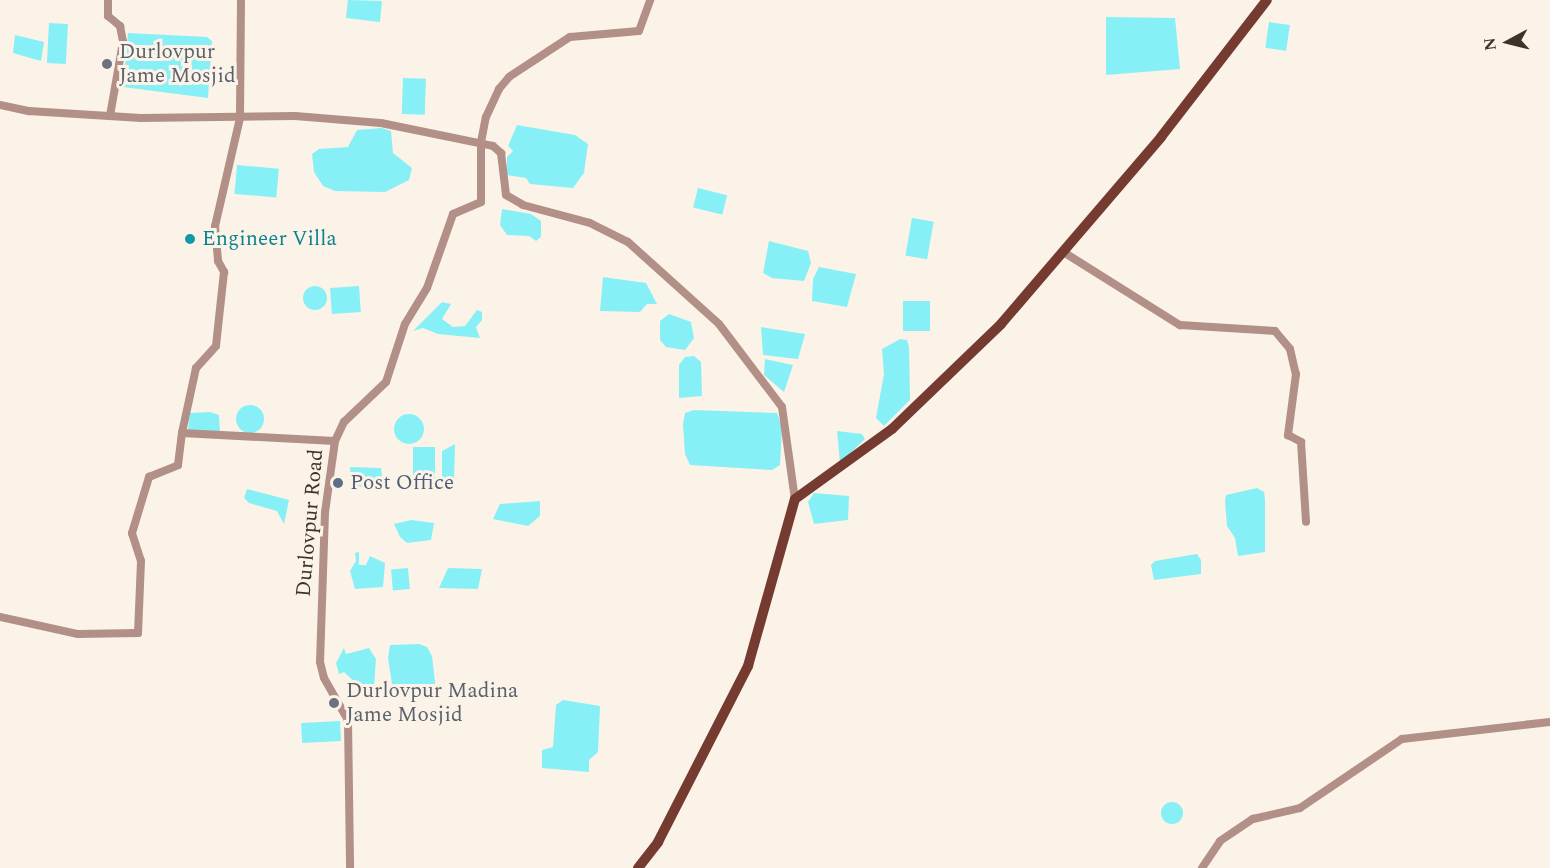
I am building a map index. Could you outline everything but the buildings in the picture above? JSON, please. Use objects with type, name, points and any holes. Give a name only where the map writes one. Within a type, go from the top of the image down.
[{"type":"main road","points":[[638,868],[658,842],[748,666],[795,499],[892,429],[1001,324],[1065,253],[1267,0]]},
{"type":"street","points":[[108,0],[108,16],[120,26],[123,42],[110,116]]},
{"type":"street","points":[[0,617],[78,634],[138,633],[141,561],[132,533],[150,477],[178,465],[182,433],[196,368],[216,346],[224,281],[215,239],[216,213],[240,118],[241,0]]},
{"type":"street","points":[[335,441],[344,422],[387,382],[405,324],[427,288],[453,214],[481,202],[481,142],[490,104],[509,77],[570,37],[639,31],[650,0]]},
{"type":"street","points":[[0,105],[29,111],[110,116],[240,118],[295,116],[381,123],[481,142],[501,153],[506,195],[523,205],[590,223],[628,242],[701,304],[782,407],[795,499]]},
{"type":"street","points":[[1065,253],[1180,325],[1275,331],[1290,349],[1296,374],[1288,435],[1301,442],[1306,522]]},
{"type":"street","name":"Durlovpur Road","points":[[182,433],[335,441],[325,512],[320,662],[324,678],[348,720],[350,868]]},
{"type":"street","points":[[1202,868],[1220,841],[1253,819],[1300,808],[1402,739],[1550,722]]},
{"type":"water","points":[[348,0],[382,1],[380,22],[346,18]]},
{"type":"water","points":[[1106,17],[1175,18],[1180,69],[1106,75]]},
{"type":"water","points":[[1269,22],[1290,25],[1286,51],[1265,48]]},
{"type":"water","points":[[49,23],[68,24],[66,64],[47,63]]},
{"type":"water","points":[[128,33],[207,37],[212,41],[208,98],[123,87]]},
{"type":"water","points":[[15,35],[44,42],[41,61],[13,53]]},
{"type":"water","points":[[403,78],[426,79],[425,115],[402,114]]},
{"type":"water","points":[[517,125],[575,135],[588,144],[584,173],[573,188],[530,184],[526,178],[507,175],[507,157],[513,151],[508,146]]},
{"type":"water","points":[[382,128],[391,131],[393,153],[412,168],[409,180],[385,192],[335,191],[323,186],[314,172],[312,154],[319,149],[348,147],[357,130]]},
{"type":"water","points":[[237,165],[279,169],[276,198],[234,194]]},
{"type":"water","points":[[698,188],[727,195],[722,215],[693,207]]},
{"type":"water","points":[[502,209],[531,214],[541,221],[541,237],[536,241],[529,236],[507,235],[500,225]]},
{"type":"water","points":[[912,218],[934,222],[927,259],[905,255]]},
{"type":"water","points":[[769,241],[808,251],[811,263],[804,281],[772,278],[763,273]]},
{"type":"water","points":[[819,267],[856,274],[847,307],[812,301],[813,279]]},
{"type":"water","points":[[603,277],[646,283],[657,304],[647,304],[640,312],[600,311]]},
{"type":"water","points":[[315,286],[323,290],[327,298],[323,306],[315,310],[307,306],[303,298],[307,290]]},
{"type":"water","points":[[359,286],[361,312],[332,314],[330,288]]},
{"type":"water","points":[[903,301],[930,301],[930,331],[903,331]]},
{"type":"water","points":[[442,302],[451,304],[442,319],[453,327],[465,326],[477,310],[482,312],[482,320],[476,327],[480,338],[438,334],[423,328],[413,331]]},
{"type":"water","points":[[669,314],[691,322],[694,338],[685,350],[666,347],[660,340],[660,321]]},
{"type":"water","points":[[761,327],[805,334],[798,359],[763,355]]},
{"type":"water","points":[[900,339],[907,340],[909,347],[910,400],[884,426],[876,418],[884,374],[882,349]]},
{"type":"water","points":[[694,356],[701,362],[702,396],[679,398],[679,365],[685,357]]},
{"type":"water","points":[[765,359],[793,365],[784,392],[764,375]]},
{"type":"water","points":[[250,405],[260,409],[264,419],[260,429],[250,433],[240,429],[236,419],[240,409]]},
{"type":"water","points":[[694,410],[777,413],[782,428],[780,465],[772,470],[690,465],[685,454],[683,424],[685,413]]},
{"type":"water","points":[[210,412],[219,415],[220,433],[188,430],[190,413]]},
{"type":"water","points":[[409,414],[420,418],[424,429],[420,440],[409,444],[398,440],[394,429],[398,418]]},
{"type":"water","points":[[837,431],[862,434],[865,439],[840,463]]},
{"type":"water","points":[[455,444],[454,481],[442,481],[442,451]]},
{"type":"water","points":[[413,447],[435,447],[435,485],[413,485]]},
{"type":"water","points":[[350,467],[381,468],[383,486],[376,489],[351,485]]},
{"type":"water","points":[[1257,488],[1264,492],[1265,499],[1265,552],[1238,556],[1235,538],[1227,526],[1226,495]]},
{"type":"water","points":[[247,489],[289,500],[284,524],[277,511],[249,503],[244,498]]},
{"type":"water","points":[[814,493],[849,496],[848,520],[814,524],[808,502]]},
{"type":"water","points":[[540,501],[540,516],[528,526],[493,519],[500,504]]},
{"type":"water","points":[[411,520],[434,523],[431,540],[407,543],[400,537],[394,524]]},
{"type":"water","points":[[359,552],[359,565],[366,565],[370,556],[385,563],[383,587],[355,589],[350,571],[356,561],[355,553]]},
{"type":"water","points":[[1197,554],[1201,560],[1201,574],[1154,580],[1151,565],[1155,561]]},
{"type":"water","points":[[408,568],[410,589],[393,590],[391,569]]},
{"type":"water","points":[[448,568],[482,569],[478,589],[439,588]]},
{"type":"water","points":[[419,644],[427,647],[432,656],[436,691],[394,697],[388,658],[390,645]]},
{"type":"water","points":[[344,648],[346,654],[369,648],[376,659],[374,687],[362,689],[344,672],[339,674],[336,663]]},
{"type":"water","points":[[563,700],[600,706],[598,752],[589,760],[589,772],[542,768],[542,750],[553,747],[556,705]]},
{"type":"water","points":[[340,721],[341,741],[302,743],[301,723]]},
{"type":"water","points":[[1172,802],[1180,805],[1183,813],[1180,821],[1172,824],[1164,821],[1161,813],[1164,805]]},
{"type":"place","name":"Durlovpur Jame Mosjid","points":[[107,64]]},
{"type":"place","name":"Engineer Villa","points":[[190,239]]},
{"type":"place","name":"Post Office","points":[[338,483]]},
{"type":"place","name":"Durlovpur Madina Jame Mosjid","points":[[334,703]]}]
